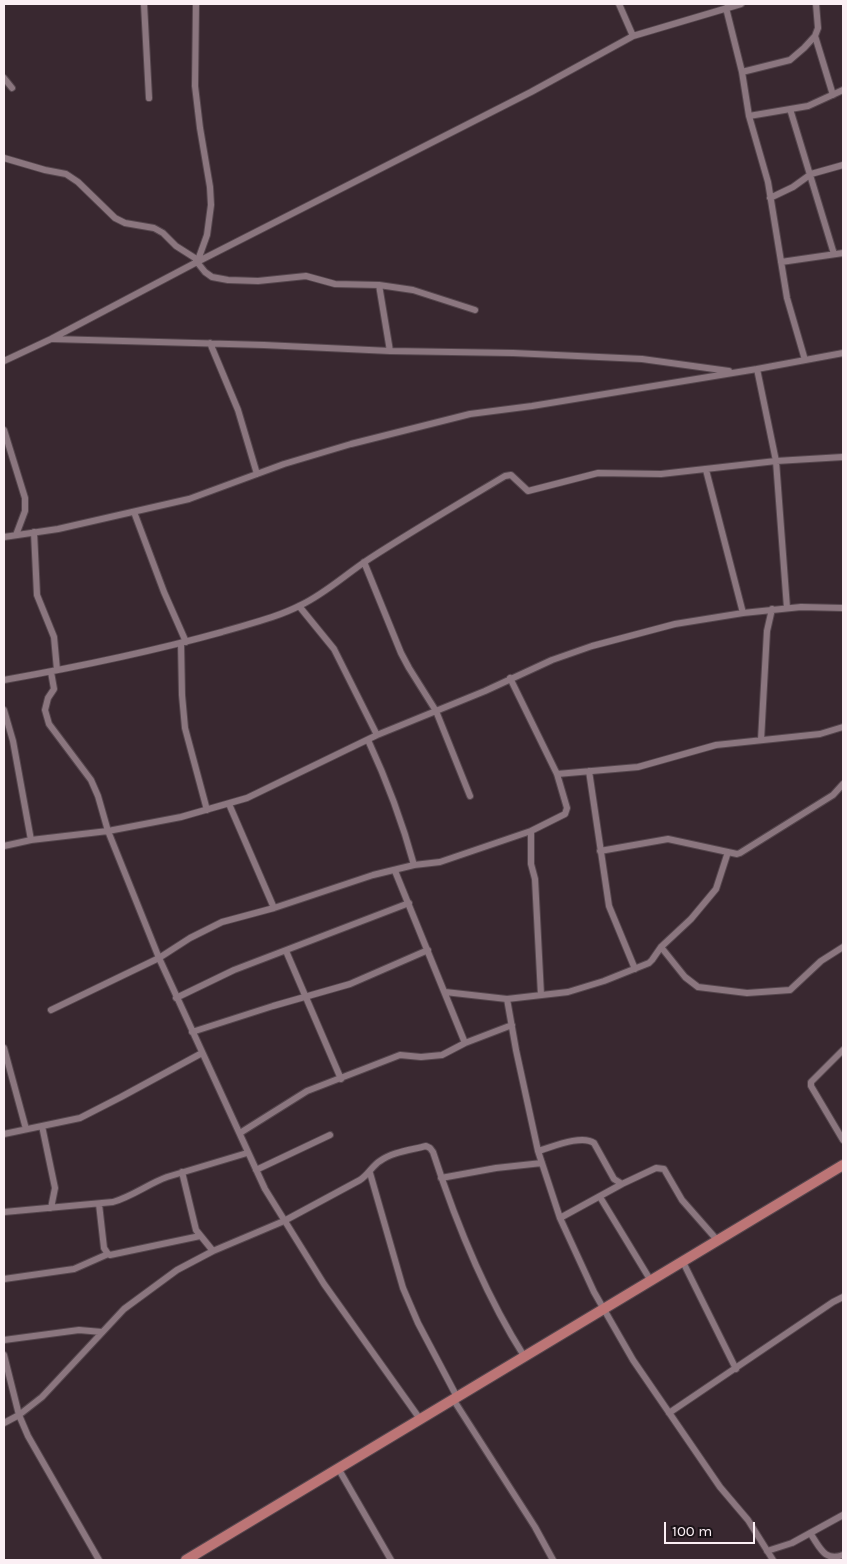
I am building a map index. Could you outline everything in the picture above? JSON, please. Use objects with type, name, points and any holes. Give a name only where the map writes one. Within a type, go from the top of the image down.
[{"type":"main road","points":[[186,1560],[843,1165]]},
{"type":"street","points":[[144,4],[149,98]]},
{"type":"street","points":[[196,4],[195,86],[211,205],[207,235],[197,261]]},
{"type":"street","points":[[619,4],[633,36]]},
{"type":"street","points":[[4,361],[51,339],[197,261],[531,92],[633,36],[741,4]]},
{"type":"street","points":[[742,72],[790,60],[815,36],[818,28],[816,4]]},
{"type":"street","points":[[726,8],[742,72],[749,116],[768,182],[787,298],[805,360]]},
{"type":"street","points":[[815,36],[833,95]]},
{"type":"street","points":[[4,78],[12,88]]},
{"type":"street","points":[[749,116],[808,106],[843,90]]},
{"type":"street","points":[[790,109],[834,254]]},
{"type":"street","points":[[4,158],[66,174],[78,182],[115,218],[125,223],[154,228],[197,261],[205,272],[212,277],[228,280],[258,281],[306,276],[335,284],[379,285],[413,290],[475,310]]},
{"type":"street","points":[[770,198],[794,187],[811,174],[843,165]]},
{"type":"street","points":[[780,262],[843,253]]},
{"type":"street","points":[[379,285],[390,351]]},
{"type":"street","points":[[51,339],[210,343],[390,351],[513,353],[642,359],[736,372]]},
{"type":"street","points":[[210,343],[238,410],[257,474]]},
{"type":"street","points":[[4,536],[58,529],[189,499],[284,464],[351,444],[470,414],[532,406],[843,353]]},
{"type":"street","points":[[757,369],[776,461],[787,608]]},
{"type":"street","points":[[4,430],[25,498],[25,510],[16,535]]},
{"type":"street","points":[[4,680],[92,664],[184,642],[264,620],[299,606],[409,533],[509,475],[528,492],[598,473],[660,474],[776,461],[843,457]]},
{"type":"street","points":[[706,470],[743,613]]},
{"type":"street","points":[[134,512],[184,642],[182,695],[185,728],[207,810]]},
{"type":"street","points":[[34,532],[37,595],[54,637],[54,689],[48,698],[45,710],[49,724],[91,780],[98,796],[108,831],[159,958],[256,1170],[284,1221],[324,1284],[420,1419]]},
{"type":"street","points":[[364,562],[401,653],[436,711],[470,796]]},
{"type":"street","points":[[299,606],[334,649],[377,735]]},
{"type":"street","points":[[4,846],[31,840],[108,831],[181,817],[229,804],[255,795],[377,735],[552,660],[642,632],[675,624],[772,609],[843,608]]},
{"type":"street","points":[[761,740],[767,631],[772,609]]},
{"type":"street","points":[[51,1010],[159,958],[212,926],[274,908],[341,884],[414,865],[440,862],[531,831],[565,814],[567,808],[557,774],[510,678]]},
{"type":"street","points":[[4,710],[12,741],[31,840]]},
{"type":"street","points":[[557,774],[638,766],[716,745],[820,734],[843,727]]},
{"type":"street","points":[[368,740],[403,825],[414,865]]},
{"type":"street","points":[[589,771],[611,915],[635,969]]},
{"type":"street","points":[[600,851],[668,839],[737,854],[744,852],[833,795],[843,784]]},
{"type":"street","points":[[229,804],[274,908]]},
{"type":"street","points":[[531,831],[531,864],[536,888],[542,995]]},
{"type":"street","points":[[445,992],[507,999],[568,992],[635,969],[652,960],[661,947],[691,919],[716,889],[728,852]]},
{"type":"street","points":[[395,871],[465,1043]]},
{"type":"street","points":[[176,998],[234,970],[409,903]]},
{"type":"street","points":[[661,947],[686,977],[698,987],[747,993],[790,990],[821,961],[843,947]]},
{"type":"street","points":[[192,1032],[350,984],[428,950]]},
{"type":"street","points":[[286,951],[341,1079]]},
{"type":"street","points":[[507,999],[538,1152],[560,1218],[594,1292],[633,1360],[720,1487],[748,1520],[773,1560]]},
{"type":"street","points":[[240,1133],[300,1095],[400,1055],[435,1056],[454,1050],[465,1043],[512,1025]]},
{"type":"street","points":[[4,1048],[26,1129]]},
{"type":"street","points":[[843,1050],[811,1082],[811,1086],[843,1140]]},
{"type":"street","points":[[4,1134],[80,1118],[202,1053]]},
{"type":"street","points":[[42,1126],[55,1188],[51,1208]]},
{"type":"street","points":[[256,1170],[330,1135]]},
{"type":"street","points":[[538,1152],[578,1140],[590,1140],[594,1143],[614,1179],[622,1184]]},
{"type":"street","points":[[4,1423],[19,1416],[42,1397],[124,1309],[177,1270],[214,1251],[284,1221],[360,1180],[370,1173],[375,1164],[387,1156],[426,1146],[433,1152],[448,1200],[472,1256],[501,1318],[524,1356]]},
{"type":"street","points":[[4,1212],[113,1202],[124,1199],[156,1181],[247,1153]]},
{"type":"street","points":[[441,1178],[496,1168],[542,1163]]},
{"type":"street","points":[[560,1218],[622,1184],[656,1168],[664,1169],[682,1200],[718,1241]]},
{"type":"street","points":[[182,1172],[196,1230],[214,1251]]},
{"type":"street","points":[[370,1173],[403,1288],[418,1323],[455,1398],[535,1527],[553,1560]]},
{"type":"street","points":[[600,1197],[651,1281]]},
{"type":"street","points":[[99,1204],[104,1248],[108,1254]]},
{"type":"street","points":[[4,1279],[74,1269],[108,1254],[200,1236]]},
{"type":"street","points":[[683,1262],[736,1369]]},
{"type":"street","points":[[669,1413],[833,1302],[843,1298]]},
{"type":"street","points":[[4,1340],[79,1330],[102,1332]]},
{"type":"street","points":[[4,1355],[19,1416],[46,1468],[99,1560]]},
{"type":"street","points":[[338,1468],[391,1560]]},
{"type":"street","points":[[767,1551],[792,1543],[843,1515]]},
{"type":"street","points":[[810,1533],[825,1554],[834,1558],[843,1555]]}]
